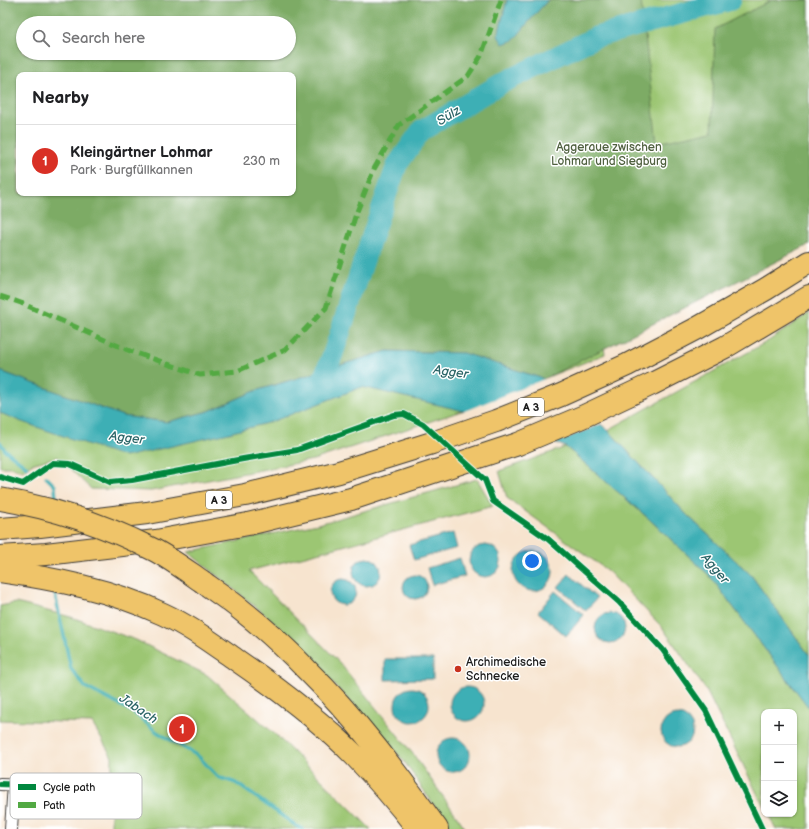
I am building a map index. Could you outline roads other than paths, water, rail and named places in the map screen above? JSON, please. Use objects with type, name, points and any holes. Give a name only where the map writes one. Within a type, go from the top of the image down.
[{"type":"highway","name":"A 3","points":[[0,529],[40,526],[147,513],[245,495],[339,472],[432,443],[496,421],[627,365],[696,329],[766,289],[809,262]]},
{"type":"highway","name":"A 3","points":[[0,557],[46,554],[156,541],[248,524],[352,499],[518,444],[582,417],[725,347],[809,297]]},
{"type":"highway","points":[[0,499],[21,502],[76,517],[129,538],[180,566],[240,609],[308,670],[368,738],[437,829]]},
{"type":"highway","points":[[0,571],[78,584],[123,598],[164,614],[204,637],[269,682],[310,715],[354,755],[394,798],[418,829]]},
{"type":"street","points":[[12,819],[12,829]]},
{"type":"water","points":[[507,0],[548,0],[514,40],[503,44],[498,36]]},
{"type":"water","name":"Agger","points":[[387,351],[463,353],[544,379],[608,430],[687,515],[751,575],[809,655],[809,708],[710,576],[648,518],[566,447],[464,411],[362,387],[271,422],[125,457],[0,413],[0,371],[123,416],[167,422],[209,411],[255,391]]},
{"type":"water","points":[[453,533],[457,548],[414,560],[409,545]]},
{"type":"water","points":[[485,545],[494,548],[498,552],[501,561],[498,570],[494,574],[485,577],[476,574],[472,570],[469,561],[472,552],[476,548]]},
{"type":"water","points":[[537,551],[544,554],[550,560],[553,571],[552,579],[544,588],[537,591],[529,591],[522,588],[514,579],[513,567],[516,560],[525,552]]},
{"type":"water","points":[[367,558],[377,562],[381,572],[377,582],[367,586],[357,582],[353,572],[357,562]]},
{"type":"water","points":[[460,558],[465,576],[432,585],[427,568]]},
{"type":"water","points":[[569,574],[597,598],[586,611],[558,587]]},
{"type":"water","points":[[415,575],[423,579],[427,587],[423,595],[415,599],[407,595],[403,587],[407,579]]},
{"type":"water","points":[[343,579],[352,583],[356,592],[352,601],[343,605],[334,601],[330,592],[334,583]]},
{"type":"water","points":[[555,591],[584,615],[566,636],[538,612]]},
{"type":"water","points":[[610,613],[621,617],[625,628],[621,639],[610,643],[599,639],[595,628],[599,617]]},
{"type":"water","points":[[385,659],[433,659],[433,679],[385,680]]},
{"type":"water","points":[[467,687],[479,692],[484,704],[479,716],[467,721],[455,716],[450,704],[455,692]]},
{"type":"water","points":[[412,688],[424,693],[429,705],[424,717],[412,722],[400,717],[395,705],[400,693]]},
{"type":"water","points":[[674,715],[680,715],[690,722],[693,731],[692,737],[686,744],[680,747],[674,747],[664,740],[661,734],[661,728],[668,718]]},
{"type":"water","points":[[453,738],[465,743],[470,755],[465,767],[453,772],[441,767],[436,755],[441,743]]},
{"type":"waterway","name":"Sülz","points":[[320,386],[333,354],[397,165],[421,131],[502,83],[596,37],[731,0]]},
{"type":"waterway","name":"Jabach","points":[[0,442],[5,450],[27,467]]},
{"type":"waterway","name":"Jabach","points":[[46,477],[55,486],[56,501]]},
{"type":"waterway","name":"Jabach","points":[[55,594],[71,669],[85,687],[133,712],[157,732],[198,756],[218,777],[236,783],[302,829]]},
{"type":"place","name":"Archimedische Schnecke","points":[[458,669]]},
{"type":"place","name":"Kleingärtner Lohmar","points":[[182,729]]},
{"type":"park label","name":"Aggeraue zwischen Lohmar und Siegburg","points":[[609,154]]}]
